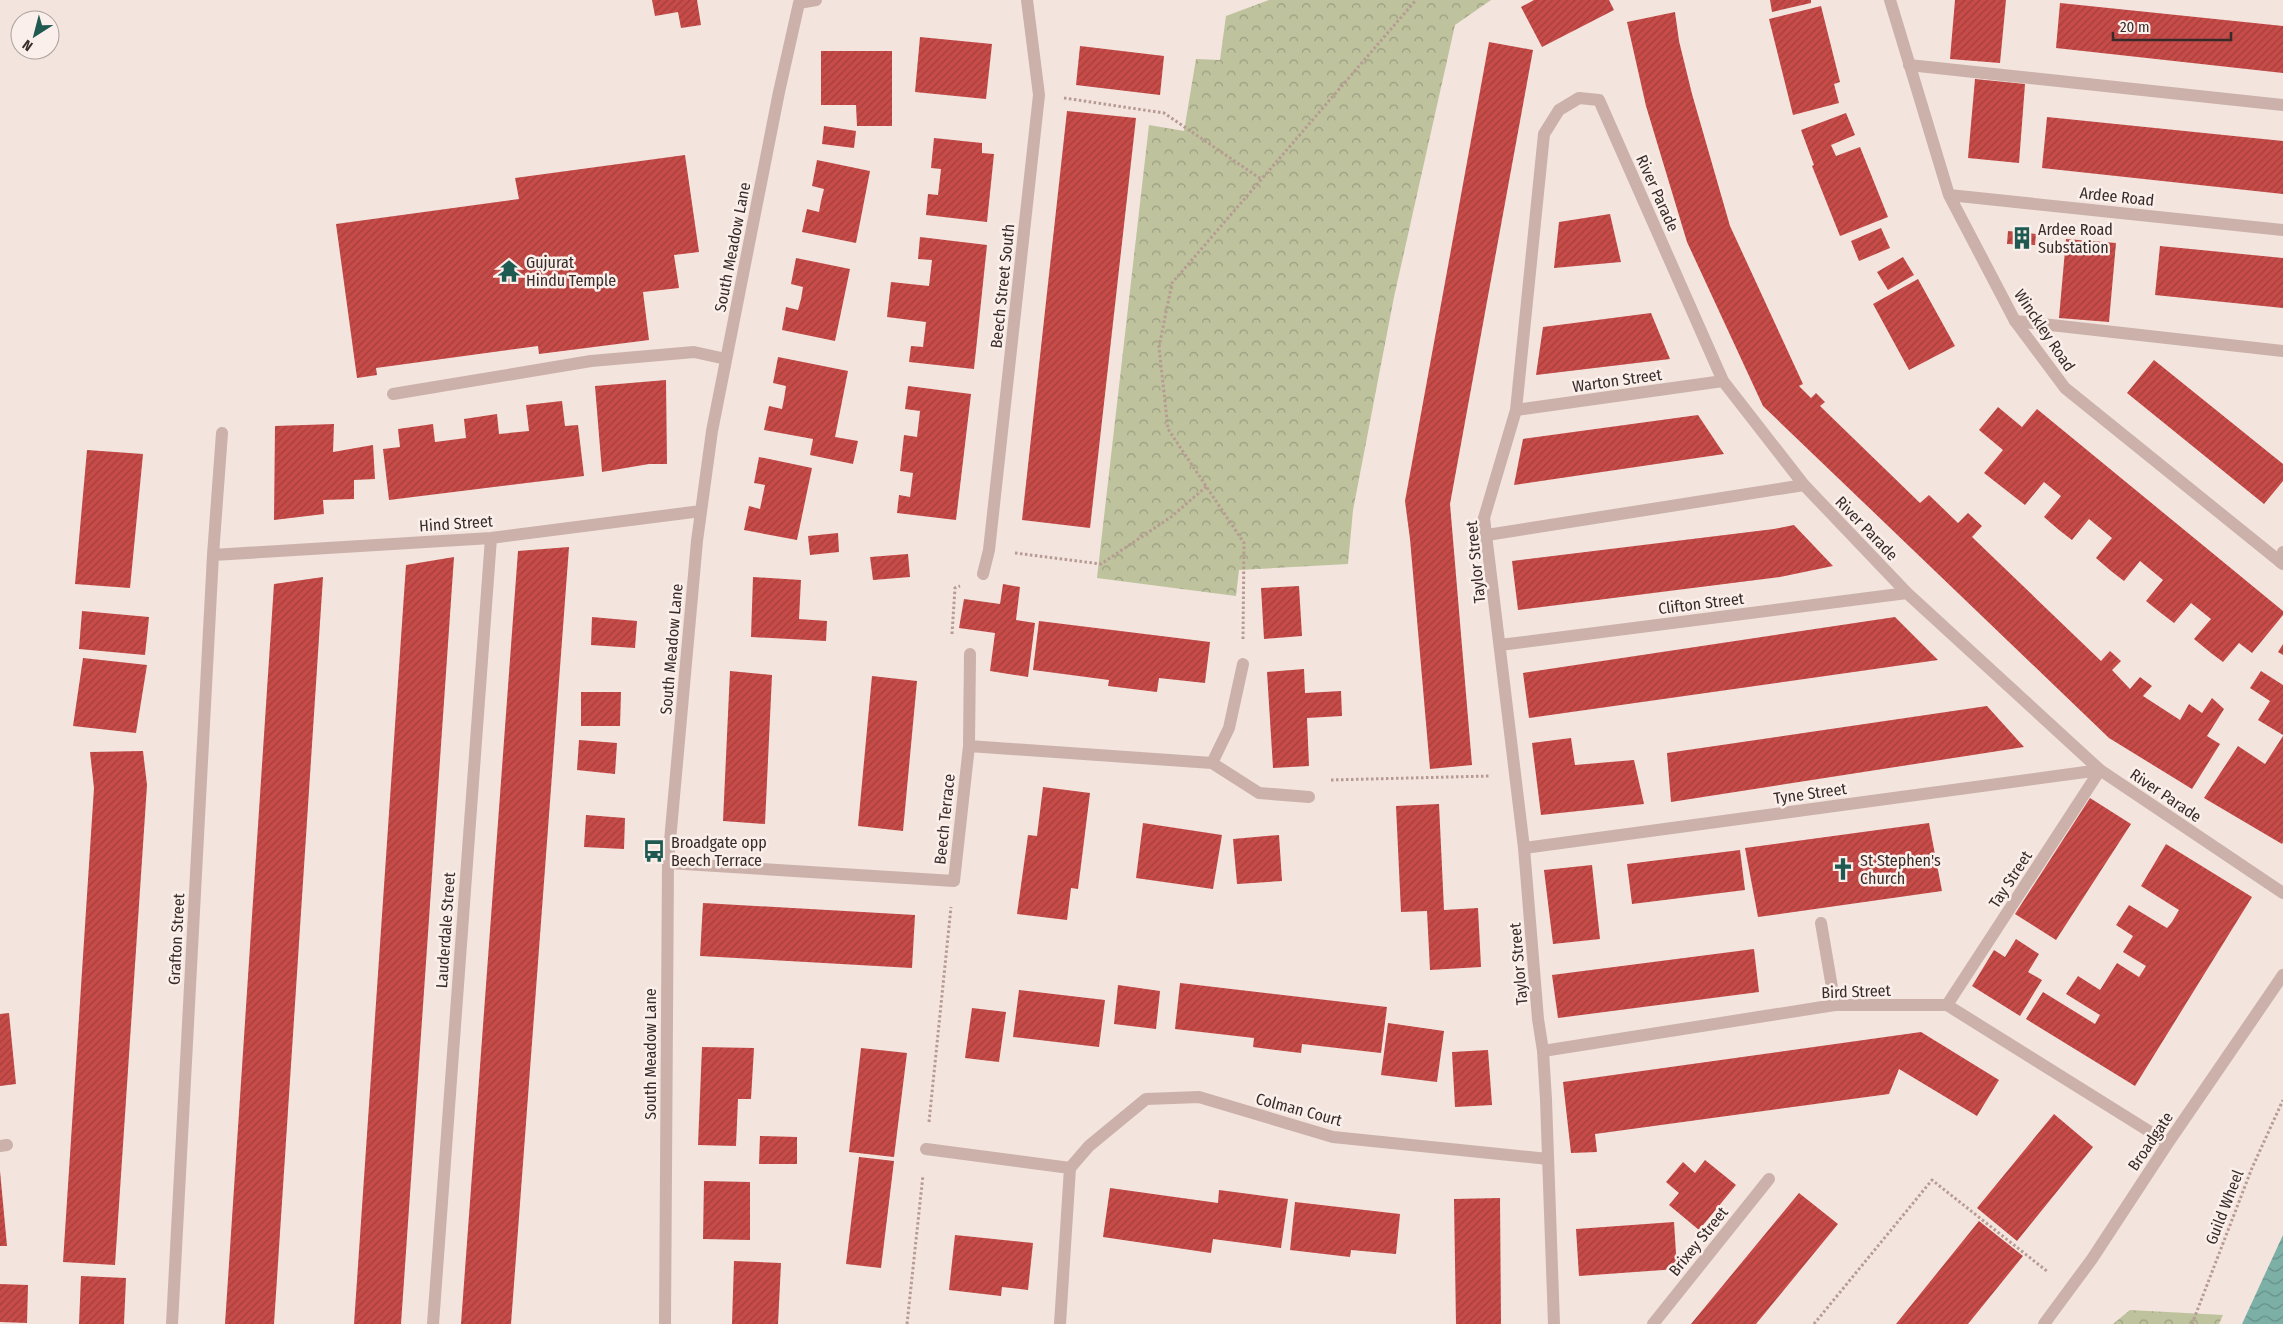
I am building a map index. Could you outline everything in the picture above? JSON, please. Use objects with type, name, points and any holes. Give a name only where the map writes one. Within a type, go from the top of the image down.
[{"type":"street","name":"South Meadow Lane","points":[[665,1324],[668,863],[701,511],[712,431],[779,92],[799,3],[816,0]]},
{"type":"street","name":"Beech Street South","points":[[983,574],[989,550],[1039,95],[1027,0]]},
{"type":"street","name":"Winckley Road","points":[[1890,0],[1948,195],[2015,321],[2065,388],[2282,559]]},
{"type":"street","points":[[1908,65],[2283,105]]},
{"type":"street","name":"River Parade","points":[[1559,110],[1579,98],[1599,100],[1723,381],[1804,485],[1907,593],[2100,770],[2283,893]]},
{"type":"street","name":"Taylor Street","points":[[1543,1051],[1538,1019],[1524,848],[1484,518],[1516,410],[1544,134],[1559,110]]},
{"type":"street","name":"Ardee Road","points":[[1948,195],[2283,230]]},
{"type":"street","points":[[2015,321],[2283,351]]},
{"type":"street","points":[[393,394],[591,361],[694,352],[726,359]]},
{"type":"street","name":"Warton Street","points":[[1516,410],[1723,381]]},
{"type":"street","name":"Grafton Street","points":[[172,1324],[213,555],[222,432]]},
{"type":"street","points":[[1487,535],[1804,485]]},
{"type":"street","name":"Hind Street","points":[[213,555],[491,538],[701,511]]},
{"type":"street","name":"Lauderdale Street","points":[[432,1324],[491,538]]},
{"type":"street","name":"Clifton Street","points":[[1500,645],[1907,593]]},
{"type":"street","name":"Beech Terrace","points":[[668,863],[954,881],[969,746],[970,654]]},
{"type":"street","points":[[1212,763],[1230,728],[1242,664]]},
{"type":"street","points":[[969,746],[1212,763],[1259,793],[1309,797]]},
{"type":"street","name":"Tyne Street","points":[[1524,848],[2100,770]]},
{"type":"street","name":"Tay Street","points":[[1947,1005],[2100,770]]},
{"type":"street","points":[[1820,923],[1835,1006]]},
{"type":"street","name":"Broadgate","points":[[2044,1324],[2070,1289],[2283,975]]},
{"type":"street","points":[[1947,1005],[2168,1143]]},
{"type":"street","name":"Bird Street","points":[[1543,1051],[1835,1006],[1947,1005]]},
{"type":"street","points":[[1543,1051],[1554,1324]]},
{"type":"street","name":"Colman Court","points":[[1070,1168],[1089,1146],[1146,1098],[1199,1097],[1333,1137],[1548,1159]]},
{"type":"street","points":[[926,1149],[1070,1168],[1060,1324]]},
{"type":"street","name":"Brixey Street","points":[[1652,1324],[1769,1179]]},
{"type":"path","points":[[1242,664],[1244,543],[1168,429],[1159,347],[1172,283],[1416,0]]},
{"type":"path","points":[[1039,95],[1164,113],[1261,180]]},
{"type":"path","points":[[989,550],[1101,564],[1171,517],[1207,486]]},
{"type":"path","points":[[970,654],[952,637],[955,588],[983,574]]},
{"type":"path","points":[[1309,797],[1307,780],[1516,776]]},
{"type":"path","points":[[907,1324],[954,881]]},
{"type":"path","name":"Guild Wheel","points":[[2192,1324],[2252,1168],[2283,1100]]},
{"type":"path","points":[[1814,1324],[1932,1180],[2070,1289]]},
{"type":"green space","points":[[1269,0],[1491,0],[1455,25],[1394,297],[1353,510],[1348,564],[1239,570],[1236,596],[1097,578],[1149,125],[1184,131],[1196,59],[1220,60],[1226,16]]},
{"type":"green space","points":[[2130,1310],[2223,1315],[2219,1324],[2113,1324]]},
{"type":"water","points":[[2283,1235],[2283,1324],[2242,1324]]},
{"type":"building","points":[[652,0],[697,0],[701,25],[681,28],[678,12],[655,16]]},
{"type":"building","points":[[1534,0],[1609,0],[1614,10],[1542,47],[1521,7]]},
{"type":"building","points":[[1770,0],[1811,0],[1811,3],[1772,12]]},
{"type":"building","points":[[1955,0],[2006,0],[2000,63],[1950,59]]},
{"type":"building","points":[[2060,3],[2283,26],[2283,73],[2056,48]]},
{"type":"building","points":[[1821,6],[1840,82],[1834,84],[1839,103],[1793,115],[1769,19]]},
{"type":"building","points":[[1675,12],[1679,41],[1692,94],[1730,226],[1803,384],[1799,386],[1811,398],[1816,393],[1825,402],[1820,406],[1920,503],[1929,495],[1958,523],[1968,513],[1982,526],[1972,537],[2101,661],[2110,651],[2121,661],[2112,670],[2130,689],[2140,677],[2152,686],[2143,696],[2180,720],[2189,704],[2202,713],[2212,698],[2224,709],[2207,736],[2220,744],[2192,789],[2109,738],[1763,406],[1687,242],[1646,106],[1627,22]]},
{"type":"building","points":[[920,37],[992,44],[986,99],[915,92]]},
{"type":"building","points":[[1489,42],[1533,50],[1450,504],[1472,765],[1430,769],[1405,501]]},
{"type":"building","points":[[1080,46],[1164,56],[1160,95],[1076,85]]},
{"type":"building","points":[[821,51],[892,51],[892,126],[857,126],[856,105],[821,105]]},
{"type":"building","points":[[1975,79],[2025,84],[2019,163],[1968,158]]},
{"type":"building","points":[[1067,111],[1136,118],[1090,528],[1022,520]]},
{"type":"building","points":[[1846,113],[1855,135],[1831,145],[1836,156],[1860,147],[1888,217],[1840,236],[1812,166],[1814,165],[1801,130]]},
{"type":"building","points":[[2047,117],[2283,141],[2283,194],[2042,168]]},
{"type":"building","points":[[824,126],[856,131],[854,148],[822,144]]},
{"type":"building","points":[[934,138],[982,143],[982,153],[994,154],[987,222],[926,215],[928,194],[938,195],[941,169],[931,168]]},
{"type":"building","name":"Gujurat Hindu Temple","points":[[685,155],[699,252],[674,255],[679,288],[643,292],[649,340],[539,354],[538,346],[376,368],[377,375],[357,378],[336,224],[519,199],[515,178]]},
{"type":"building","points":[[817,160],[870,171],[856,243],[802,232],[807,209],[819,212],[824,189],[812,186]]},
{"type":"building","points":[[1610,214],[1621,262],[1554,268],[1559,222]]},
{"type":"building","points":[[1881,228],[1890,248],[1859,261],[1851,241]]},
{"type":"building","name":"Ardee Road Substation","points":[[2008,231],[2036,234],[2035,245],[2007,244]]},
{"type":"building","points":[[920,237],[987,245],[974,369],[909,362],[911,346],[923,347],[926,322],[887,317],[891,282],[929,286],[932,260],[918,259]]},
{"type":"building","points":[[2066,239],[2116,243],[2109,322],[2059,318]]},
{"type":"building","points":[[2160,246],[2283,258],[2283,308],[2155,295]]},
{"type":"building","points":[[1903,257],[1914,275],[1888,290],[1877,272]]},
{"type":"building","points":[[796,258],[850,269],[835,341],[782,330],[786,307],[798,310],[801,299],[803,287],[791,284]]},
{"type":"building","points":[[1918,279],[1955,346],[1909,370],[1873,304]]},
{"type":"building","points":[[1651,313],[1670,359],[1536,375],[1543,327]]},
{"type":"building","points":[[778,357],[848,371],[835,437],[858,441],[853,464],[810,455],[813,439],[764,430],[769,406],[782,409],[784,399],[786,386],[773,383]]},
{"type":"building","points":[[2154,360],[2283,464],[2283,481],[2264,504],[2127,393]]},
{"type":"building","points":[[666,380],[667,464],[649,464],[602,472],[595,386]]},
{"type":"building","points":[[908,386],[971,394],[956,520],[897,513],[899,495],[910,497],[913,473],[900,471],[904,435],[917,437],[920,411],[905,409]]},
{"type":"building","points":[[562,401],[565,426],[578,425],[584,476],[389,500],[383,449],[400,447],[398,429],[433,424],[435,442],[466,438],[464,419],[497,414],[499,434],[529,431],[526,405]]},
{"type":"building","points":[[1998,407],[2022,427],[2037,409],[2283,611],[2283,615],[2252,653],[2239,643],[2223,662],[2194,639],[2211,619],[2191,603],[2174,623],[2146,601],[2163,580],[2140,561],[2124,581],[2111,571],[2096,558],[2112,538],[2089,519],[2072,540],[2059,530],[2044,517],[2061,496],[2044,482],[2025,505],[1984,473],[2003,450],[1979,430]]},
{"type":"building","points":[[1698,415],[1724,454],[1514,485],[1523,439]]},
{"type":"building","points":[[334,424],[333,452],[373,445],[375,479],[354,480],[354,499],[323,500],[324,514],[274,520],[275,426]]},
{"type":"building","points":[[87,450],[143,454],[130,588],[75,584]]},
{"type":"building","points":[[759,457],[812,468],[797,540],[744,530],[749,506],[760,509],[765,485],[754,483]]},
{"type":"building","points":[[1794,525],[1833,566],[1780,577],[1518,610],[1512,561]]},
{"type":"building","points":[[838,533],[839,552],[810,555],[808,536]]},
{"type":"building","points":[[569,547],[511,1324],[461,1324],[518,551]]},
{"type":"building","points":[[908,554],[910,577],[873,580],[870,557]]},
{"type":"building","points":[[454,557],[401,1324],[354,1324],[406,565]]},
{"type":"building","points":[[323,577],[274,1324],[225,1324],[274,584]]},
{"type":"building","points":[[753,577],[801,580],[799,619],[827,621],[826,641],[751,637]]},
{"type":"building","points":[[1003,584],[1020,587],[1016,620],[1035,623],[1028,677],[990,671],[995,633],[959,628],[964,599],[1000,604]]},
{"type":"building","points":[[1299,586],[1302,636],[1264,639],[1261,588]]},
{"type":"building","points":[[82,611],[149,617],[145,655],[79,649]]},
{"type":"building","points":[[592,617],[637,621],[635,648],[591,645]]},
{"type":"building","points":[[1895,617],[1938,660],[1529,718],[1523,673]]},
{"type":"building","points":[[1039,621],[1210,642],[1205,683],[1159,678],[1157,692],[1108,686],[1109,680],[1033,670]]},
{"type":"building","points":[[2283,644],[2283,655],[2278,652]]},
{"type":"building","points":[[83,658],[147,665],[136,733],[73,726]]},
{"type":"building","points":[[1304,669],[1305,693],[1341,691],[1342,716],[1307,718],[1309,766],[1273,768],[1267,672]]},
{"type":"building","points":[[730,671],[772,675],[765,824],[723,821]]},
{"type":"building","points":[[2261,671],[2283,685],[2283,735],[2258,720],[2270,701],[2250,688]]},
{"type":"building","points":[[872,676],[917,681],[903,831],[858,826]]},
{"type":"building","points":[[581,692],[621,692],[620,726],[581,726]]},
{"type":"building","points":[[1987,706],[2024,747],[1671,802],[1667,753]]},
{"type":"building","points":[[2283,736],[2282,844],[2204,798],[2238,746],[2265,764]]},
{"type":"building","points":[[1571,738],[1575,765],[1634,760],[1644,804],[1541,815],[1532,743]]},
{"type":"building","points":[[579,740],[617,743],[615,774],[577,770]]},
{"type":"building","points":[[143,751],[147,785],[115,1265],[63,1262],[94,788],[90,752]]},
{"type":"building","points":[[1043,787],[1090,793],[1078,889],[1071,888],[1067,920],[1017,914],[1028,835],[1037,836]]},
{"type":"building","points":[[2090,798],[2131,824],[2056,940],[2015,914]]},
{"type":"building","points":[[1439,804],[1444,910],[1478,908],[1481,967],[1430,970],[1427,911],[1401,912],[1396,806]]},
{"type":"building","points":[[586,815],[625,818],[624,849],[584,847]]},
{"type":"building","points":[[1143,823],[1222,835],[1213,889],[1136,878]]},
{"type":"building","name":"St Stephen's Church","points":[[1929,823],[1942,891],[1758,917],[1745,848]]},
{"type":"building","points":[[1279,835],[1282,881],[1237,884],[1233,839]]},
{"type":"building","points":[[2166,844],[2252,897],[2135,1086],[2026,1019],[2043,992],[2095,1024],[2100,1015],[2066,994],[2078,976],[2100,990],[2117,963],[2139,977],[2146,966],[2123,952],[2133,936],[2116,925],[2129,905],[2167,928],[2172,922],[2179,910],[2141,886]]},
{"type":"building","points":[[1740,850],[1745,890],[1632,904],[1627,864]]},
{"type":"building","points":[[1592,865],[1600,939],[1553,944],[1544,870]]},
{"type":"building","points":[[703,903],[915,915],[912,968],[700,956]]},
{"type":"building","points":[[2016,939],[2039,954],[2028,972],[2042,980],[2020,1016],[1972,986],[1994,950],[2005,957]]},
{"type":"building","points":[[1754,949],[1759,992],[1558,1018],[1552,975]]},
{"type":"building","points":[[1180,983],[1387,1007],[1381,1053],[1302,1044],[1301,1053],[1253,1047],[1254,1038],[1175,1029]]},
{"type":"building","points":[[1118,985],[1160,991],[1156,1029],[1114,1024]]},
{"type":"building","points":[[1019,990],[1105,1000],[1099,1047],[1013,1037]]},
{"type":"building","points":[[972,1008],[1006,1012],[999,1062],[965,1058]]},
{"type":"building","points":[[9,1013],[16,1084],[0,1086],[0,1014]]},
{"type":"building","points":[[1388,1023],[1444,1031],[1437,1082],[1381,1075]]},
{"type":"building","points":[[1921,1032],[1999,1080],[1977,1116],[1899,1069],[1889,1094],[1595,1134],[1597,1152],[1571,1153],[1563,1082]]},
{"type":"building","points":[[702,1047],[754,1048],[751,1099],[738,1099],[736,1146],[698,1145]]},
{"type":"building","points":[[861,1048],[907,1053],[894,1157],[849,1152]]},
{"type":"building","points":[[1488,1050],[1492,1105],[1455,1107],[1452,1052]]},
{"type":"building","points":[[2054,1114],[2093,1147],[2017,1241],[1977,1208]]},
{"type":"building","points":[[760,1136],[797,1137],[797,1164],[759,1164]]},
{"type":"building","points":[[859,1157],[894,1161],[881,1268],[846,1264]]},
{"type":"building","points":[[1705,1160],[1736,1185],[1699,1230],[1669,1205],[1679,1193],[1666,1182],[1683,1162],[1695,1173]]},
{"type":"building","points":[[0,1171],[7,1246],[0,1246]]},
{"type":"building","points":[[704,1181],[750,1182],[750,1240],[703,1239]]},
{"type":"building","points":[[1110,1188],[1218,1203],[1219,1190],[1288,1199],[1281,1248],[1213,1239],[1211,1253],[1103,1237]]},
{"type":"building","points":[[1799,1193],[1838,1224],[1756,1324],[1691,1324]]},
{"type":"building","points":[[1500,1198],[1501,1324],[1456,1324],[1454,1199]]},
{"type":"building","points":[[1295,1202],[1400,1214],[1396,1254],[1351,1250],[1350,1257],[1290,1250]]},
{"type":"building","points":[[1979,1221],[2023,1256],[1968,1324],[1896,1324]]},
{"type":"building","points":[[1674,1222],[1677,1269],[1579,1276],[1576,1229]]},
{"type":"building","points":[[955,1235],[1033,1243],[1028,1290],[1002,1287],[1001,1296],[949,1290]]},
{"type":"building","points":[[734,1261],[781,1263],[778,1324],[732,1324]]},
{"type":"building","points":[[81,1276],[126,1278],[124,1324],[79,1324]]},
{"type":"building","points":[[0,1284],[28,1285],[27,1323],[0,1322]]},
{"type":"place","name":"Ardee Road Substation","points":[[2022,238]]},
{"type":"place","name":"Gujurat Hindu Temple","points":[[509,271]]},
{"type":"place","name":"Broadgate opp Beech Terrace","points":[[654,851]]},
{"type":"place","name":"St Stephen's Church","points":[[1843,869]]}]
